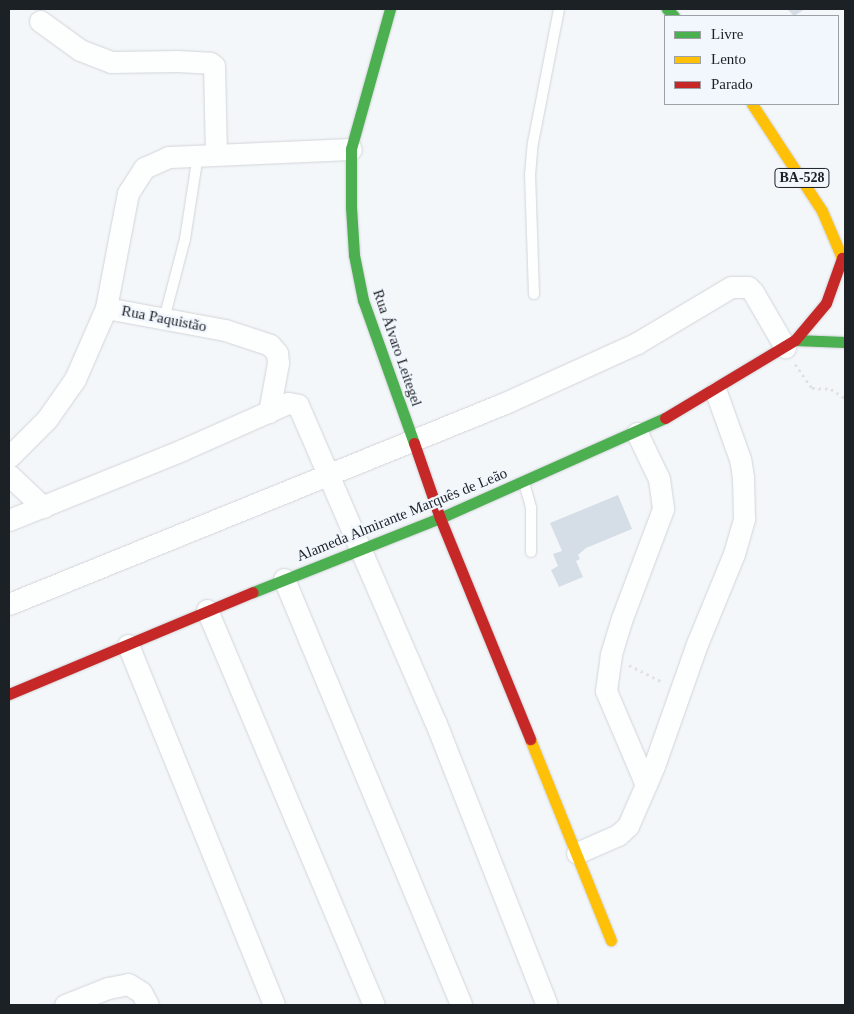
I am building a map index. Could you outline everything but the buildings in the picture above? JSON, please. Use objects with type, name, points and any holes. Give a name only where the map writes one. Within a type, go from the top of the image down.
[{"type":"main road","name":"Rua Álvaro Leitegel","points":[[390,9],[361,104],[351,149],[351,207],[354,255],[363,300],[440,518],[611,940]]},
{"type":"main road","name":"BA-528","points":[[753,105],[783,147],[822,211],[844,260]]},
{"type":"main road","name":"Alameda Almirante Marquês de Leão","points":[[9,694],[207,610],[440,518],[637,433],[716,392],[790,343],[826,303],[844,260]]},
{"type":"main road","points":[[790,343],[845,342]]},
{"type":"street","points":[[40,20],[80,50],[112,62],[210,63],[216,72],[207,154]]},
{"type":"street","points":[[106,308],[128,193],[133,181],[150,163],[169,157],[207,154],[351,149]]},
{"type":"street","points":[[9,604],[330,472],[414,441],[629,347],[731,287],[748,287],[754,292],[790,343]]},
{"type":"street","name":"Rua Paquistão","points":[[9,457],[58,406],[75,379],[106,308],[225,330],[263,341],[275,349],[278,375],[269,412]]},
{"type":"street","points":[[577,853],[621,833],[646,785],[734,554],[744,518],[740,459],[716,392]]},
{"type":"street","points":[[9,520],[291,402],[298,405],[330,472],[361,550],[435,721],[547,1005]]},
{"type":"street","points":[[637,433],[659,479],[663,509],[611,655],[606,687],[607,701],[646,785]]},
{"type":"street","points":[[9,475],[43,506]]},
{"type":"street","points":[[284,579],[461,1005]]},
{"type":"street","points":[[207,610],[374,1005]]},
{"type":"street","points":[[128,645],[274,1005]]},
{"type":"street","points":[[65,1005],[108,988],[128,984],[141,992],[148,1005]]},
{"type":"lane","points":[[534,294],[530,175],[532,143],[560,9]]},
{"type":"lane","points":[[164,319],[207,154]]},
{"type":"lane","points":[[524,482],[531,508],[531,552]]},
{"type":"path","points":[[790,343],[806,384],[816,389],[831,389],[845,398]]},
{"type":"path","points":[[611,655],[680,692]]},
{"type":"traffic: fast","points":[[390,9],[351,149],[351,207],[354,255],[363,300],[414,443]]},
{"type":"traffic: fast","points":[[667,9],[673,15]]},
{"type":"traffic: fast","points":[[795,340],[845,342]]},
{"type":"traffic: fast","points":[[253,592],[440,518],[665,418]]},
{"type":"traffic: slow","points":[[753,105],[822,211],[845,265]]},
{"type":"traffic: slow","points":[[530,739],[611,940]]},
{"type":"traffic: jam","points":[[665,418],[795,340],[826,303],[842,258],[845,258]]},
{"type":"traffic: jam","points":[[414,443],[440,518],[530,739]]},
{"type":"traffic: jam","points":[[9,694],[253,592]]}]
